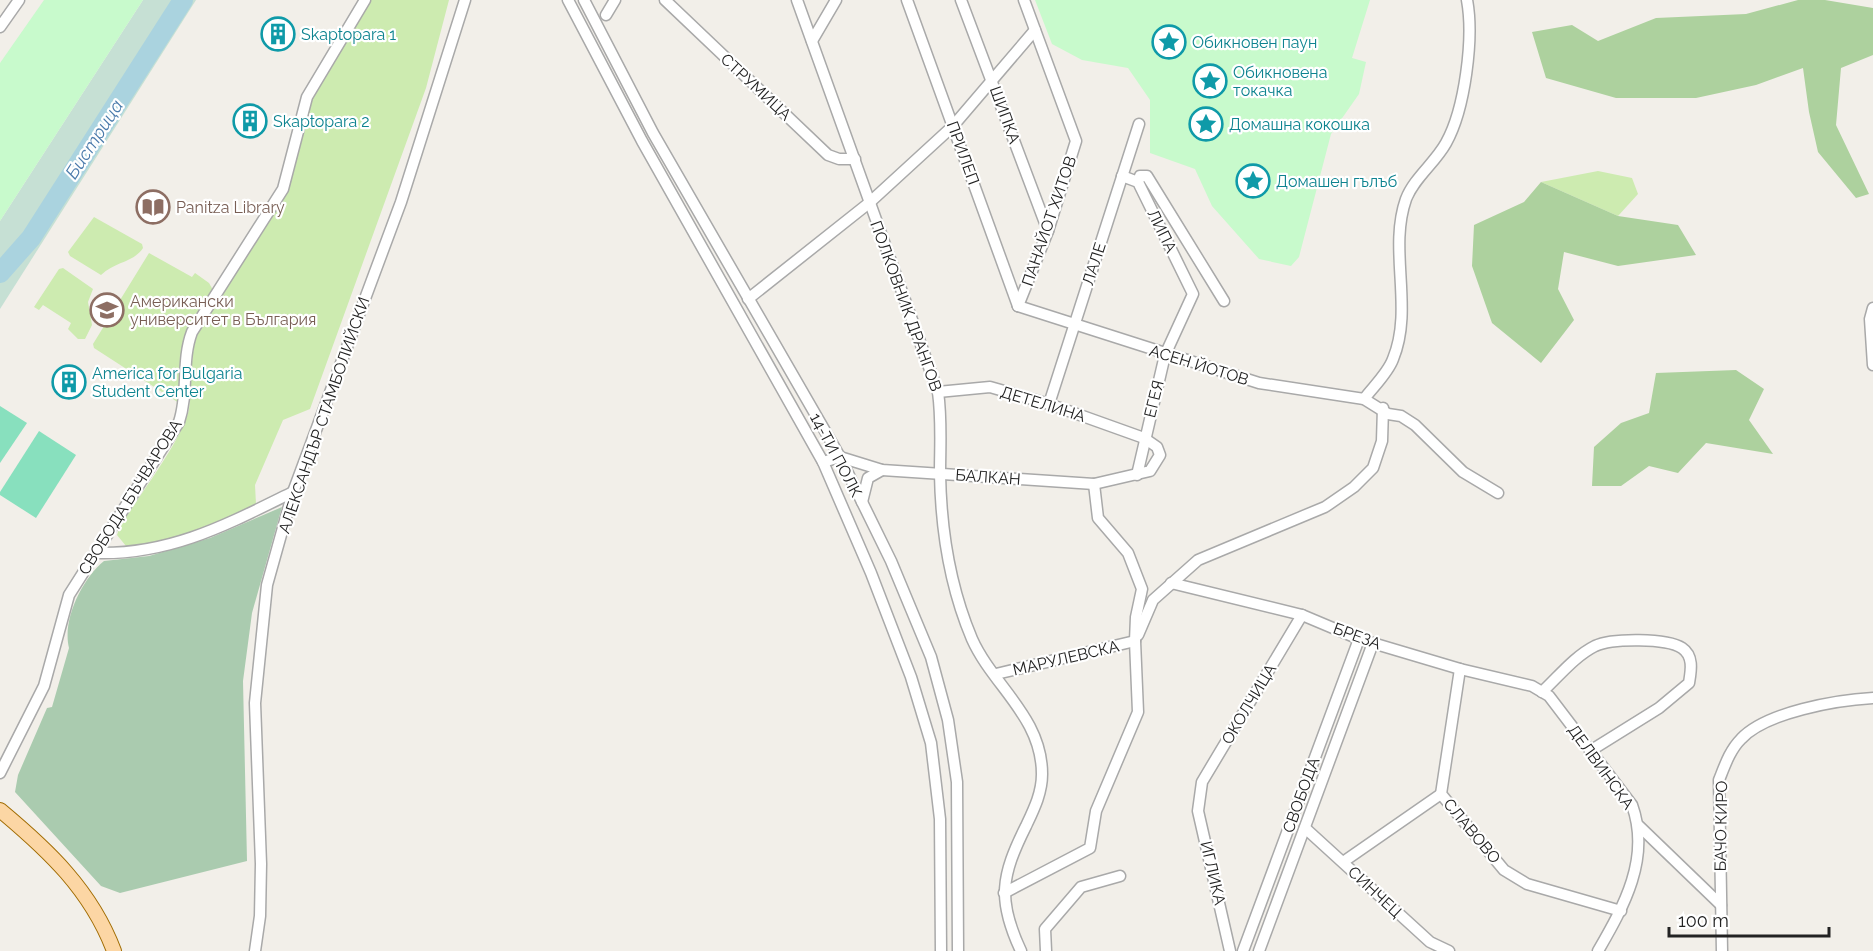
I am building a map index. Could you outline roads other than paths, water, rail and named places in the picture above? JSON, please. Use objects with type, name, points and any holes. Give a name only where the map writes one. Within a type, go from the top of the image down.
[{"type":"main road","points":[[0,810],[48,849],[73,880],[114,951]]},
{"type":"street","points":[[0,27],[19,0]]},
{"type":"street","name":"СВОБОДА БЪЧВАРОВА","points":[[0,773],[44,686],[69,595],[179,422],[184,398],[186,351],[192,332],[283,189],[307,97],[365,0]]},
{"type":"street","name":"АЛЕКСАНДЪР СТАМБОЛИЙСКИ","points":[[255,951],[260,916],[260,875],[255,703],[267,585],[294,492],[400,202],[465,0]]},
{"type":"street","name":"14-ТИ ПОЛК","points":[[568,0],[642,141],[823,462],[875,583],[924,715],[937,782],[940,819],[941,951]]},
{"type":"street","name":"14-ТИ ПОЛК","points":[[584,0],[653,133],[840,457],[931,657],[944,702],[957,782],[958,951]]},
{"type":"street","points":[[606,15],[615,0]]},
{"type":"street","name":"СТРУМИЦА","points":[[664,0],[828,155],[839,159],[855,159]]},
{"type":"street","name":"ПОЛКОВНИК ДРАНГОВ","points":[[797,0],[938,392],[942,414],[940,474],[945,543],[950,568],[972,638],[1032,730],[1042,769],[1040,791],[1013,852],[1004,893],[1008,922],[1021,951]]},
{"type":"street","points":[[812,41],[836,0]]},
{"type":"street","name":"ПРИЛЕП","points":[[907,0],[1018,306]]},
{"type":"street","name":"ШИПКА","points":[[962,0],[1048,231]]},
{"type":"street","name":"ПАНАЙОТ ХИТОВ","points":[[1018,306],[1048,231],[1076,141],[1024,0]]},
{"type":"street","points":[[1364,399],[1393,360],[1401,329],[1400,240],[1406,199],[1445,145],[1453,128],[1471,39],[1467,0]]},
{"type":"street","points":[[748,299],[869,203],[953,126],[1035,30]]},
{"type":"street","name":"ЛАЛЕ","points":[[1049,404],[1139,124]]},
{"type":"street","points":[[1122,176],[1137,182],[1140,176],[1147,176],[1224,301]]},
{"type":"street","name":"ЛИПА","points":[[1137,182],[1193,294]]},
{"type":"street","name":"ЕГЕЯ","points":[[1137,475],[1165,355],[1193,294]]},
{"type":"street","name":"АСЕН ЙОТОВ","points":[[1018,306],[1165,355],[1259,382],[1364,399],[1383,408],[1388,414],[1401,416],[1415,425],[1462,472],[1498,493]]},
{"type":"street","points":[[1873,308],[1870,319],[1873,365]]},
{"type":"street","name":"ДЕТЕЛИНА","points":[[938,392],[990,387],[1049,404],[1144,438]]},
{"type":"street","points":[[1135,641],[1153,600],[1198,560],[1325,507],[1354,487],[1373,468],[1382,441],[1383,408]]},
{"type":"street","points":[[1137,475],[1150,471],[1160,455],[1157,447],[1144,438]]},
{"type":"street","points":[[823,462],[840,457]]},
{"type":"street","name":"БАЛКАН","points":[[840,457],[882,470],[1094,484],[1137,475]]},
{"type":"street","points":[[862,502],[868,478],[882,470]]},
{"type":"street","points":[[1004,893],[1090,848],[1096,810],[1138,712],[1135,641],[1136,617],[1142,589],[1128,553],[1098,518],[1094,484]]},
{"type":"street","points":[[96,553],[143,551],[209,534],[294,492]]},
{"type":"street","name":"БРЕЗА","points":[[1171,584],[1302,615],[1359,639],[1460,669],[1532,686],[1542,692]]},
{"type":"street","name":"ОКОЛЧИЦА","points":[[1198,795],[1202,782],[1302,615]]},
{"type":"street","name":"СВОБОДА","points":[[1243,951],[1359,639]]},
{"type":"street","name":"МАРУЛЕВСКА","points":[[996,674],[1135,641]]},
{"type":"street","points":[[1542,692],[1579,657],[1595,646],[1608,642],[1651,641],[1683,648],[1689,657],[1689,682],[1659,708],[1590,751]]},
{"type":"street","name":"СВОБОДА","points":[[1259,951],[1373,643]]},
{"type":"street","name":"СЛАВОВО","points":[[1460,669],[1441,794],[1504,870],[1527,884],[1621,911]]},
{"type":"street","name":"ДЕЛВИНСКА","points":[[1542,692],[1549,696],[1632,805],[1639,826],[1638,866],[1621,911],[1598,951]]},
{"type":"street","name":"БАЧО КИРО","points":[[1722,951],[1719,780],[1728,756],[1741,739],[1755,727],[1785,715],[1850,699],[1873,698]]},
{"type":"street","points":[[1343,862],[1441,794]]},
{"type":"street","name":"ИГЛИКА","points":[[1198,795],[1198,811],[1230,951]]},
{"type":"street","points":[[1639,826],[1721,905]]},
{"type":"street","name":"СИНЧЕЦ","points":[[1305,828],[1430,942],[1449,951]]},
{"type":"street","points":[[1047,951],[1045,929],[1081,887],[1120,876]]},
{"type":"waterway","name":"Бистрица","points":[[0,273],[31,238],[183,0]]},
{"type":"place","name":"Skaptopara 1","points":[[278,34]]},
{"type":"place","name":"Обикновен паун","points":[[1169,42]]},
{"type":"place","name":"Обикновена токачка","points":[[1210,81]]},
{"type":"place","name":"Skaptopara 2","points":[[250,121]]},
{"type":"place","name":"Домашна кокошка","points":[[1206,124]]},
{"type":"place","name":"Домашен гълъб","points":[[1253,181]]},
{"type":"place","name":"Panitza Library","points":[[153,207]]},
{"type":"place","name":"Американски университет в България","points":[[107,310]]},
{"type":"place","name":"America for Bulgaria Student Center","points":[[69,382]]}]
